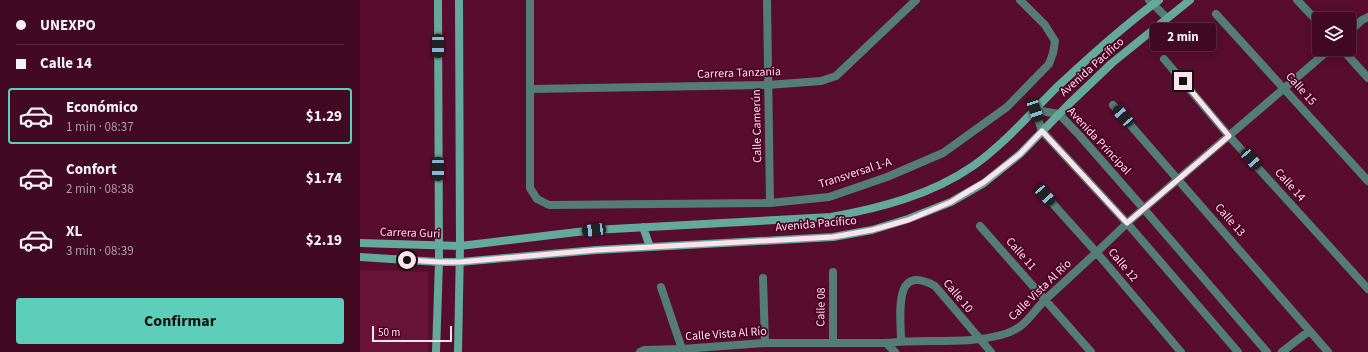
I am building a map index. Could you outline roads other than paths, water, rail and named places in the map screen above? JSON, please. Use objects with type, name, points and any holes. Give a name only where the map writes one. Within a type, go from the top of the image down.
[{"type":"street","points":[[436,352],[439,262],[438,0]]},
{"type":"street","points":[[458,352],[460,262],[459,0]]},
{"type":"street","points":[[530,0],[531,89]]},
{"type":"street","name":"Calle Camerún","points":[[767,0],[770,203]]},
{"type":"street","name":"Carrera Tanzania","points":[[531,89],[768,85],[821,81],[836,76],[916,0]]},
{"type":"street","name":"Transversal 1-A","points":[[531,89],[530,188],[537,199],[549,205],[770,203],[829,197],[887,177],[943,153],[1007,107],[1048,64],[1053,53],[1055,41],[1045,25],[1020,0]]},
{"type":"street","name":"Avenida Pacífico","points":[[460,262],[596,250],[833,237],[872,230],[908,220],[951,202],[984,182],[1020,154],[1112,63],[1190,0]]},
{"type":"street","points":[[1298,0],[1312,16]]},
{"type":"street","points":[[1154,1],[1167,18]]},
{"type":"street","name":"Avenida Pacífico","points":[[460,246],[594,230],[831,217],[868,210],[902,201],[942,184],[973,166],[1006,139],[1099,48],[1154,1]]},
{"type":"street","name":"Calle 15","points":[[1216,14],[1368,181]]},
{"type":"street","points":[[1356,26],[1368,17]]},
{"type":"street","name":"Calle Vista Al Río","points":[[640,352],[644,350],[708,349],[765,343],[886,343],[901,341],[979,339],[1014,331],[1026,322],[1045,300],[1097,253],[1127,223],[1322,56]]},
{"type":"street","points":[[1348,56],[1368,78]]},
{"type":"street","name":"Calle 14","points":[[1164,59],[1229,136],[1368,290]]},
{"type":"street","name":"Calle 13","points":[[1113,105],[1328,352]]},
{"type":"street","points":[[1035,110],[1042,131],[1127,223],[1238,352]]},
{"type":"street","name":"Avenida Principal","points":[[1035,110],[1059,114],[1144,209],[1267,352]]},
{"type":"street","name":"Calle 12","points":[[1045,195],[1097,253],[1181,352]]},
{"type":"street","name":"Calle 11","points":[[980,226],[1091,352]]},
{"type":"street","points":[[643,227],[650,247]]},
{"type":"street","name":"Carrera Guri","points":[[360,243],[460,246]]},
{"type":"street","points":[[360,257],[460,262]]},
{"type":"street","name":"Calle 08","points":[[833,272],[833,342]]},
{"type":"street","points":[[763,278],[765,343]]},
{"type":"street","name":"Calle 10","points":[[901,341],[901,294],[905,286],[914,280],[926,281],[935,286],[991,352]]},
{"type":"street","points":[[661,286],[682,349]]},
{"type":"street","points":[[1282,352],[1309,330]]},
{"type":"street","points":[[886,343],[895,352]]}]
